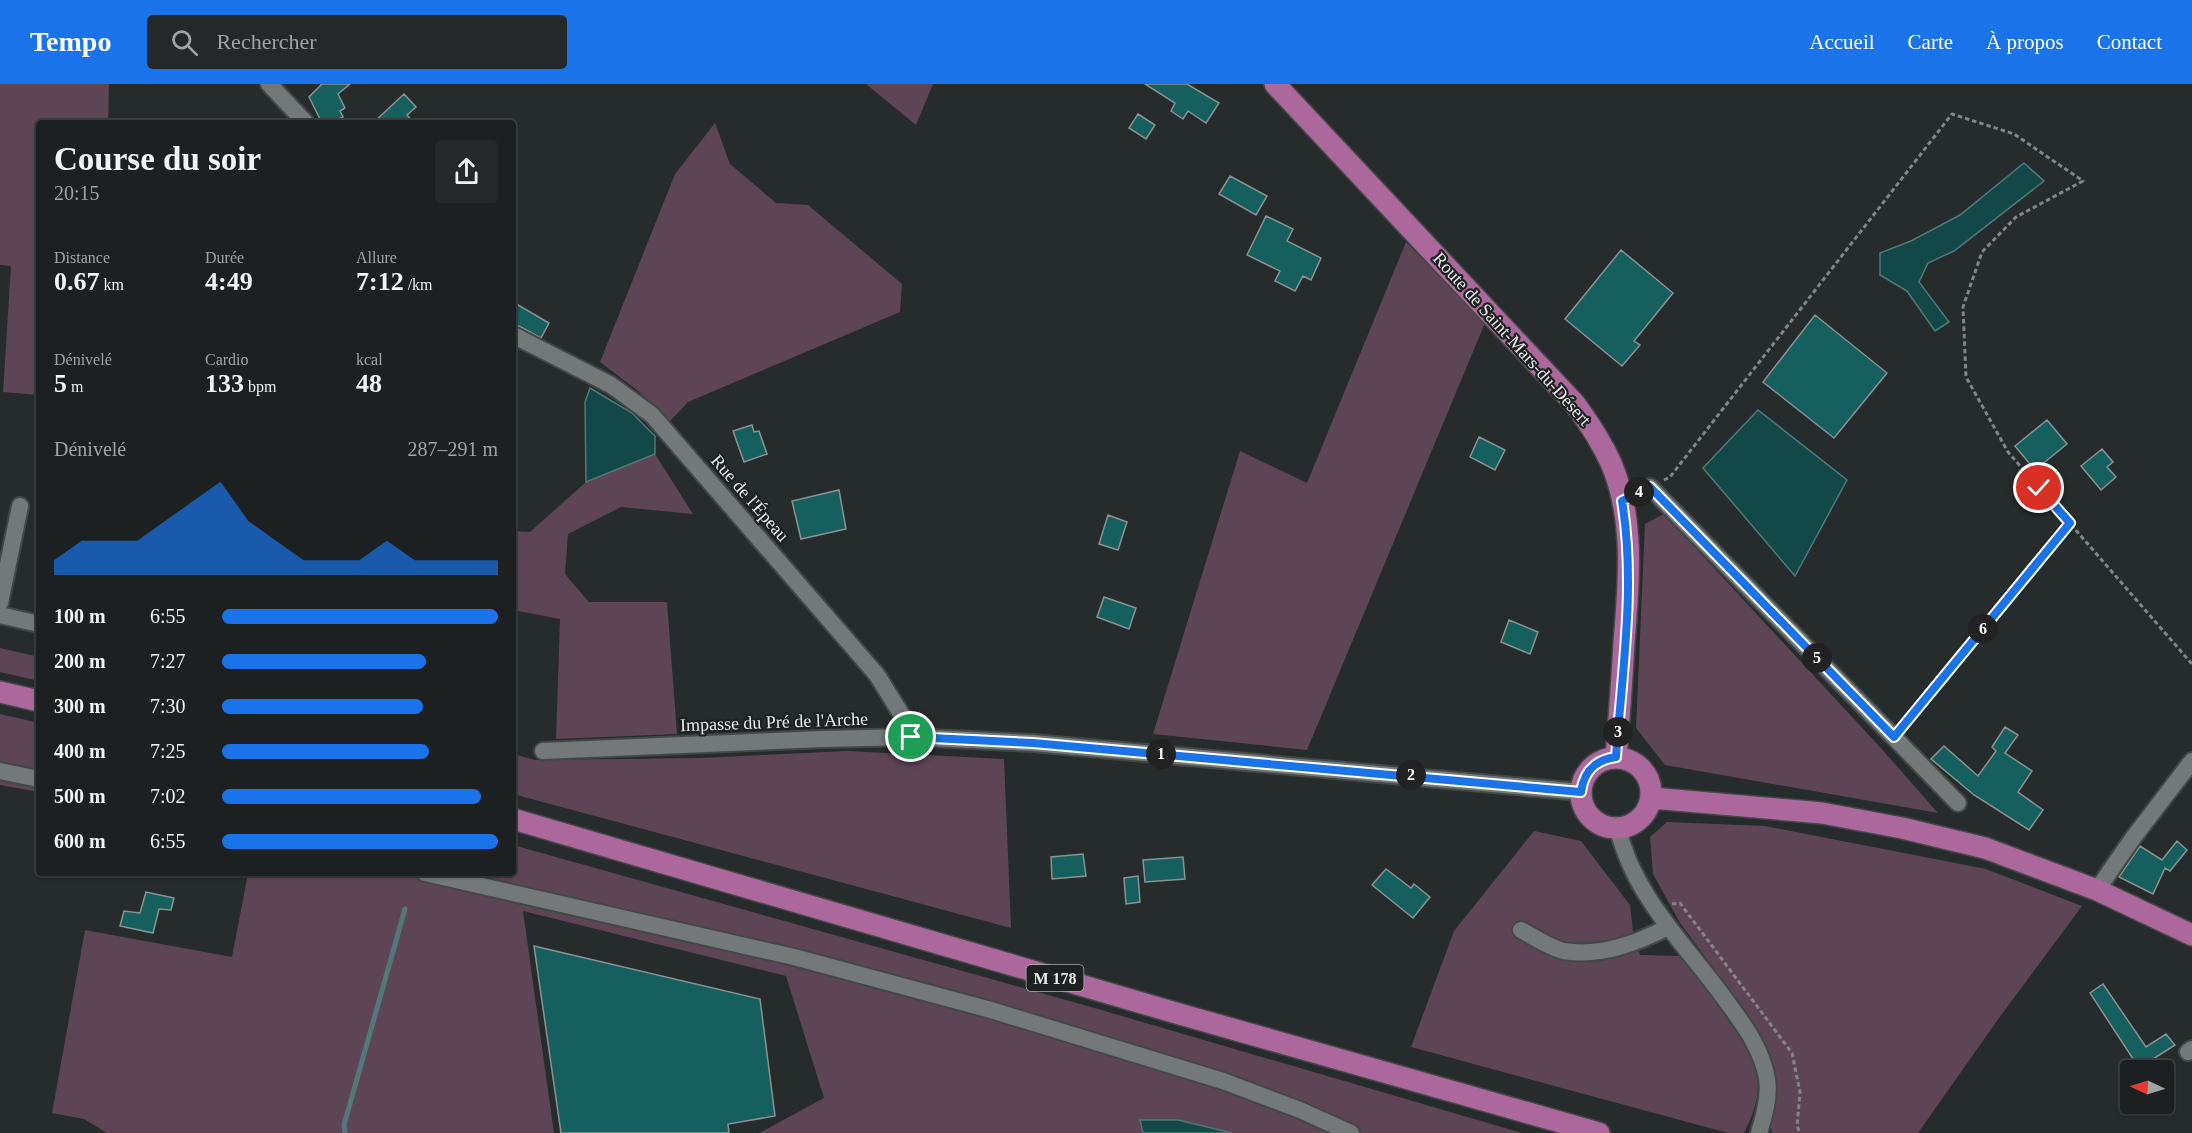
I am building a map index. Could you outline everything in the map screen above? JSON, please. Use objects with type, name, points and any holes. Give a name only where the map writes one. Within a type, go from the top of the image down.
[{"type":"main road","name":"Route de Saint-Mars-du-Désert","points":[[1275,84],[1575,404],[1595,431],[1612,465],[1622,501],[1628,539],[1628,588],[1616,757]]},
{"type":"main road","points":[[0,692],[36,700]]},
{"type":"main road","points":[[1616,757],[1628,759],[1639,765],[1647,774],[1652,785],[1652,798],[1648,810],[1630,826],[1618,828],[1606,827],[1587,814],[1582,803],[1581,792],[1583,781],[1595,764],[1616,757]]},
{"type":"main road","points":[[1652,798],[1822,813],[1902,828],[1985,848],[2097,890],[2192,935]]},
{"type":"main road","name":"M 178","points":[[516,820],[1176,1013],[1599,1133]]},
{"type":"street","points":[[269,84],[300,120]]},
{"type":"street","name":"Rue de l'Épeau","points":[[516,337],[611,386],[652,415],[877,675],[908,725],[911,737]]},
{"type":"street","points":[[1650,487],[1958,803]]},
{"type":"street","points":[[0,603],[20,506]]},
{"type":"street","points":[[0,615],[36,623]]},
{"type":"street","name":"Impasse du Pré de l'Arche","points":[[543,752],[911,737],[1033,743],[1581,792]]},
{"type":"street","points":[[2097,890],[2133,838],[2192,761]]},
{"type":"street","points":[[0,771],[36,778]]},
{"type":"street","points":[[1618,828],[1622,847],[1638,884],[1668,927],[1701,966],[1750,1032],[1767,1080],[1760,1129]]},
{"type":"street","points":[[438,876],[794,957],[991,1010],[1223,1081],[1300,1110],[1349,1133]]},
{"type":"street","points":[[1521,930],[1562,950],[1594,953],[1643,940],[1668,927]]},
{"type":"path","points":[[1650,487],[1670,477],[1952,114],[2014,134],[2083,182],[2016,218],[1982,252],[1963,308],[1966,377],[2008,452],[2192,664]]},
{"type":"path","points":[[1894,737],[2070,523]]},
{"type":"shaded area","points":[[0,84],[109,84],[108,120],[36,120],[36,395],[3,392],[11,266],[0,265]]},
{"type":"shaded area","points":[[866,84],[933,84],[916,125]]},
{"type":"shaded area","points":[[715,123],[730,164],[776,203],[808,205],[902,284],[900,312],[688,402],[670,421],[638,391],[600,362],[675,174]]},
{"type":"shaded area","points":[[1406,242],[1485,323],[1307,750],[1153,734],[1240,451],[1307,483]]},
{"type":"shaded area","points":[[655,454],[693,514],[621,507],[568,534],[565,574],[589,602],[667,602],[677,734],[556,739],[560,619],[516,611],[516,531],[530,532],[586,482]]},
{"type":"shaded area","points":[[1664,514],[1938,813],[1665,765],[1636,728],[1645,524]]},
{"type":"shaded area","points":[[0,648],[36,656],[36,680],[0,672]]},
{"type":"shaded area","points":[[0,714],[36,722],[36,791],[0,785]]},
{"type":"shaded area","points":[[847,751],[1004,759],[1011,928],[516,795],[516,755],[535,760],[702,758]]},
{"type":"shaded area","points":[[1667,822],[1765,826],[1986,869],[2082,906],[1918,1133],[1772,1133],[1770,1125],[1776,1088],[1775,1073],[1766,1045],[1747,1013],[1680,923],[1653,874],[1650,837]]},
{"type":"shaded area","points":[[1534,831],[1581,841],[1630,905],[1633,931],[1640,955],[1680,956],[1730,1015],[1741,1032],[1756,1067],[1757,1097],[1744,1133],[1728,1133],[1411,1047],[1454,931]]},
{"type":"shaded area","points":[[516,846],[1091,1007],[1522,1133],[759,1133],[824,1098],[786,976],[523,911],[554,1133],[107,1133],[84,1119],[52,1113],[85,930],[232,957],[247,876],[516,876]]},
{"type":"water","points":[[2024,163],[2044,181],[1954,251],[1928,263],[1919,282],[1949,322],[1935,331],[1907,291],[1880,275],[1880,253],[1911,241],[1960,215]]},
{"type":"water","points":[[590,388],[632,413],[655,436],[655,454],[586,482],[585,402]]},
{"type":"water","points":[[1758,410],[1847,480],[1795,576],[1703,468]]},
{"type":"water","points":[[1140,1120],[1178,1120],[1232,1133],[1143,1133]]},
{"type":"building","points":[[322,84],[350,84],[338,94],[345,108],[340,111],[343,117],[337,120],[320,120],[309,97]]},
{"type":"building","points":[[1145,84],[1187,84],[1219,103],[1206,123],[1188,111],[1183,119],[1171,111],[1175,103]]},
{"type":"building","points":[[404,94],[416,107],[407,115],[411,120],[376,120]]},
{"type":"building","points":[[1138,114],[1155,125],[1146,139],[1129,128]]},
{"type":"building","points":[[1230,176],[1267,196],[1256,215],[1219,194]]},
{"type":"building","points":[[1266,216],[1293,229],[1287,241],[1321,258],[1311,280],[1303,276],[1295,291],[1275,281],[1280,271],[1247,255]]},
{"type":"building","points":[[1621,250],[1673,293],[1634,341],[1640,345],[1622,366],[1565,319]]},
{"type":"building","points":[[516,304],[549,323],[541,338],[516,325]]},
{"type":"building","points":[[1815,315],[1887,373],[1834,438],[1763,382]]},
{"type":"building","points":[[2047,420],[2067,444],[2035,470],[2015,446]]},
{"type":"building","points":[[752,425],[754,432],[759,431],[767,454],[744,462],[733,431]]},
{"type":"building","points":[[1479,437],[1505,450],[1495,470],[1470,457]]},
{"type":"building","points":[[2102,449],[2113,462],[2107,467],[2116,477],[2101,490],[2081,466]]},
{"type":"building","points":[[839,490],[846,529],[801,539],[792,501]]},
{"type":"building","points":[[1108,515],[1127,522],[1118,550],[1099,544]]},
{"type":"building","points":[[1104,597],[1136,608],[1129,629],[1097,617]]},
{"type":"building","points":[[1509,620],[1538,632],[1530,654],[1501,642]]},
{"type":"building","points":[[2005,727],[2018,735],[2005,753],[2032,771],[2018,792],[2043,810],[2029,830],[1974,795],[1931,759],[1944,746],[1978,776],[1996,751],[1992,747]]},
{"type":"building","points":[[2177,841],[2187,850],[2170,871],[2165,868],[2153,894],[2119,877],[2140,846],[2162,860]]},
{"type":"building","points":[[1083,854],[1086,876],[1052,879],[1051,857]]},
{"type":"building","points":[[1183,857],[1185,879],[1145,882],[1143,860]]},
{"type":"building","points":[[1386,869],[1411,888],[1414,884],[1430,897],[1413,918],[1372,885]]},
{"type":"building","points":[[1138,876],[1140,902],[1126,904],[1124,878]]},
{"type":"building","points":[[146,892],[174,898],[171,910],[159,909],[153,933],[120,926],[124,911],[140,913]]},
{"type":"building","points":[[534,946],[760,999],[775,1116],[728,1124],[729,1133],[561,1133]]},
{"type":"building","points":[[2103,984],[2146,1047],[2166,1034],[2175,1045],[2152,1060],[2134,1060],[2090,993]]},
{"type":"waterway","points":[[345,1133],[344,1125],[405,909]]},
{"type":"route","points":[[911,737],[1033,743],[1581,792],[1588,771],[1595,764],[1616,757],[1628,588],[1628,539],[1622,501],[1650,487],[1894,737],[2070,523],[2039,488]]}]
